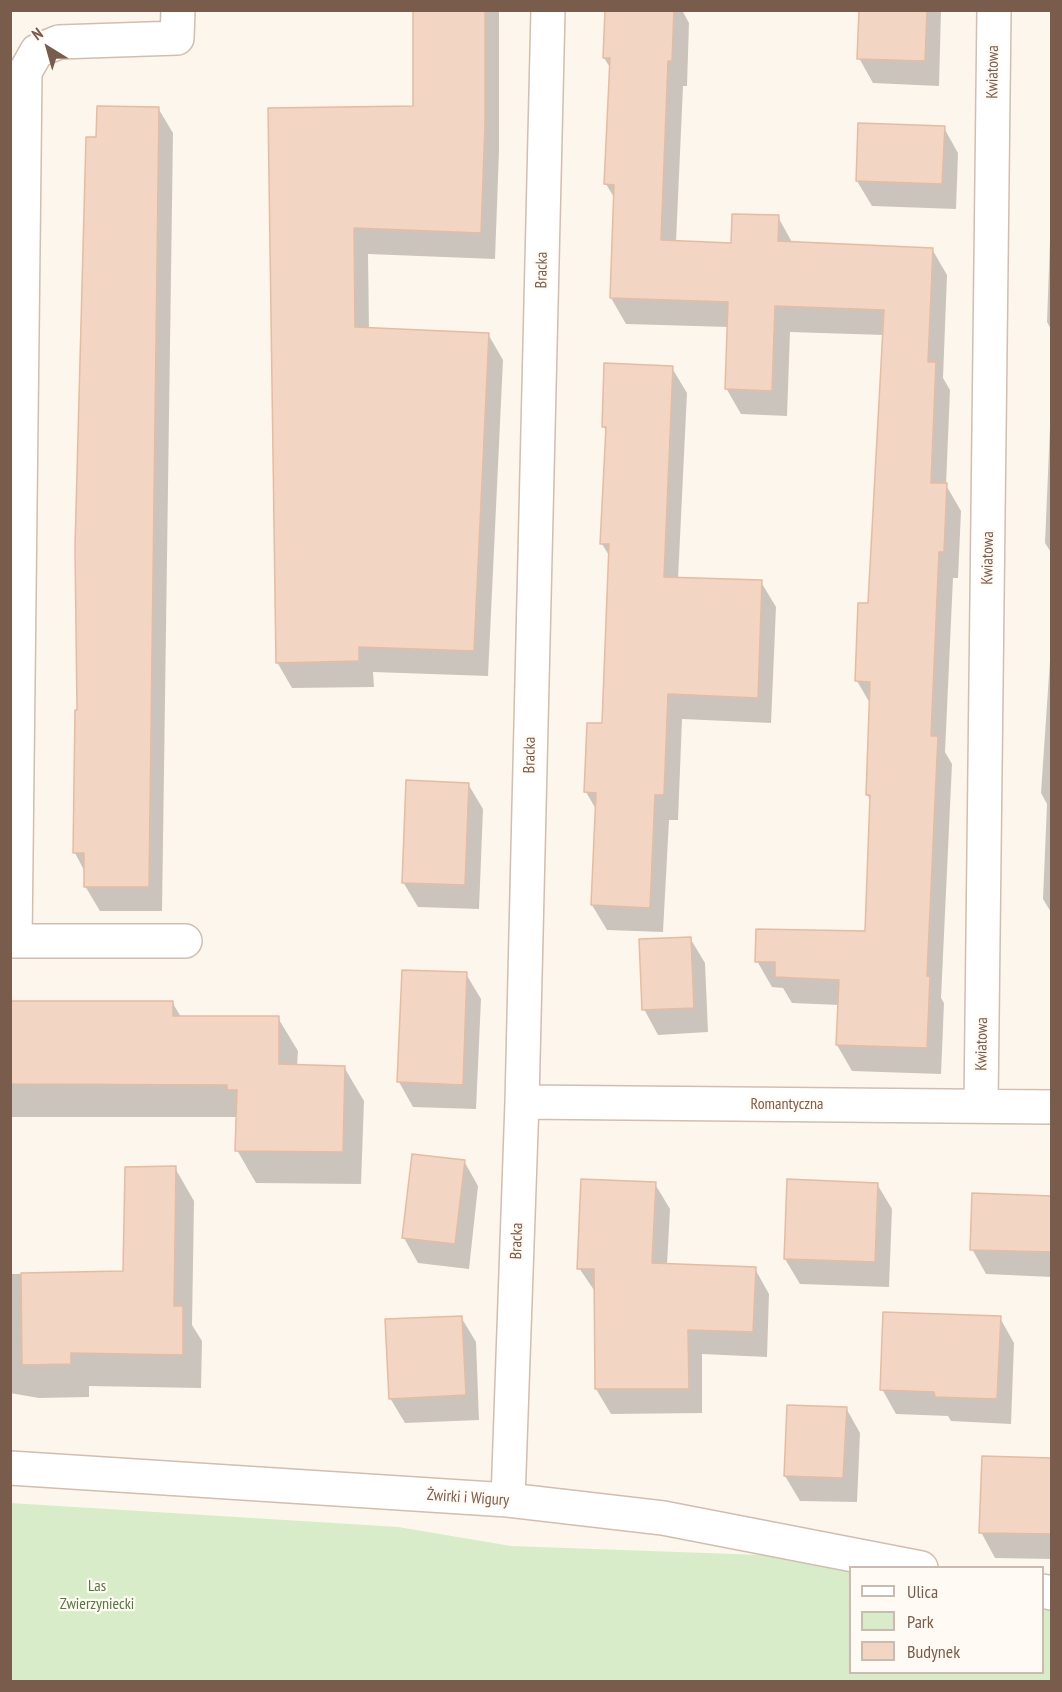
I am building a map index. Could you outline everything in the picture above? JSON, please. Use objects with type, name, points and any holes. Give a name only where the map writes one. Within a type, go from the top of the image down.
[{"type":"street","points":[[178,10],[177,38],[59,42],[37,51],[25,72],[13,940],[185,941]]},
{"type":"street","name":"Bracka","points":[[508,1500],[522,1102],[549,10]]},
{"type":"street","name":"Kwiatowa","points":[[981,1105],[994,10]]},
{"type":"street","name":"Romantyczna","points":[[522,1102],[1052,1107]]},
{"type":"street","name":"Żwirki i Wigury","points":[[10,1468],[508,1500],[663,1518],[911,1566]]},
{"type":"green space","name":"Las Zwierzyniecki","points":[[10,1503],[398,1527],[511,1546],[789,1556],[849,1568],[849,1674],[1044,1674],[1044,1608],[1051,1610],[1051,1681],[11,1681]]},
{"type":"building","points":[[413,10],[485,10],[485,124],[481,233],[354,228],[355,327],[489,333],[474,651],[359,647],[359,661],[276,663],[268,108],[413,106]]},
{"type":"building","points":[[605,10],[674,10],[672,61],[668,61],[661,240],[731,243],[732,214],[779,215],[778,241],[933,248],[928,362],[936,362],[931,483],[947,483],[944,552],[939,552],[931,736],[938,736],[927,976],[930,976],[927,1048],[836,1045],[839,980],[775,977],[775,962],[755,962],[756,929],[865,931],[870,795],[866,795],[870,682],[855,681],[858,603],[868,603],[884,310],[775,306],[772,391],[725,389],[728,302],[610,298],[614,185],[604,184],[610,58],[603,58]]},
{"type":"building","points":[[859,10],[927,10],[925,61],[857,59]]},
{"type":"building","points":[[97,106],[159,107],[149,887],[84,887],[84,853],[73,853],[75,710],[77,710],[75,547],[86,137],[96,137]]},
{"type":"building","points":[[858,123],[945,126],[942,184],[856,181]]},
{"type":"building","points":[[604,363],[673,366],[664,577],[762,580],[758,698],[668,694],[664,795],[655,795],[650,908],[591,905],[596,793],[584,792],[587,723],[602,723],[609,544],[600,544],[606,427],[602,427]]},
{"type":"building","points":[[406,780],[469,783],[465,885],[402,883]]},
{"type":"building","points":[[691,937],[694,1008],[642,1010],[639,939]]},
{"type":"building","points":[[402,970],[467,972],[463,1085],[397,1082]]},
{"type":"building","points":[[10,1001],[173,1001],[173,1016],[279,1016],[279,1064],[345,1066],[343,1152],[235,1151],[237,1090],[227,1090],[227,1085],[10,1084]]},
{"type":"building","points":[[412,1154],[465,1160],[455,1244],[402,1238]]},
{"type":"building","points":[[176,1166],[174,1306],[183,1306],[183,1355],[71,1353],[71,1364],[22,1365],[21,1273],[123,1271],[125,1167]]},
{"type":"building","points":[[581,1179],[656,1182],[652,1263],[756,1267],[753,1332],[688,1330],[689,1389],[595,1389],[594,1269],[577,1269]]},
{"type":"building","points":[[787,1179],[878,1183],[875,1262],[784,1259]]},
{"type":"building","points":[[972,1193],[1052,1196],[1052,1252],[970,1250]]},
{"type":"building","points":[[883,1312],[1001,1316],[997,1399],[935,1397],[934,1392],[880,1390]]},
{"type":"building","points":[[462,1316],[466,1395],[389,1399],[385,1319]]},
{"type":"building","points":[[787,1405],[847,1407],[843,1478],[784,1476]]},
{"type":"building","points":[[982,1456],[1052,1458],[1052,1534],[979,1533]]}]
